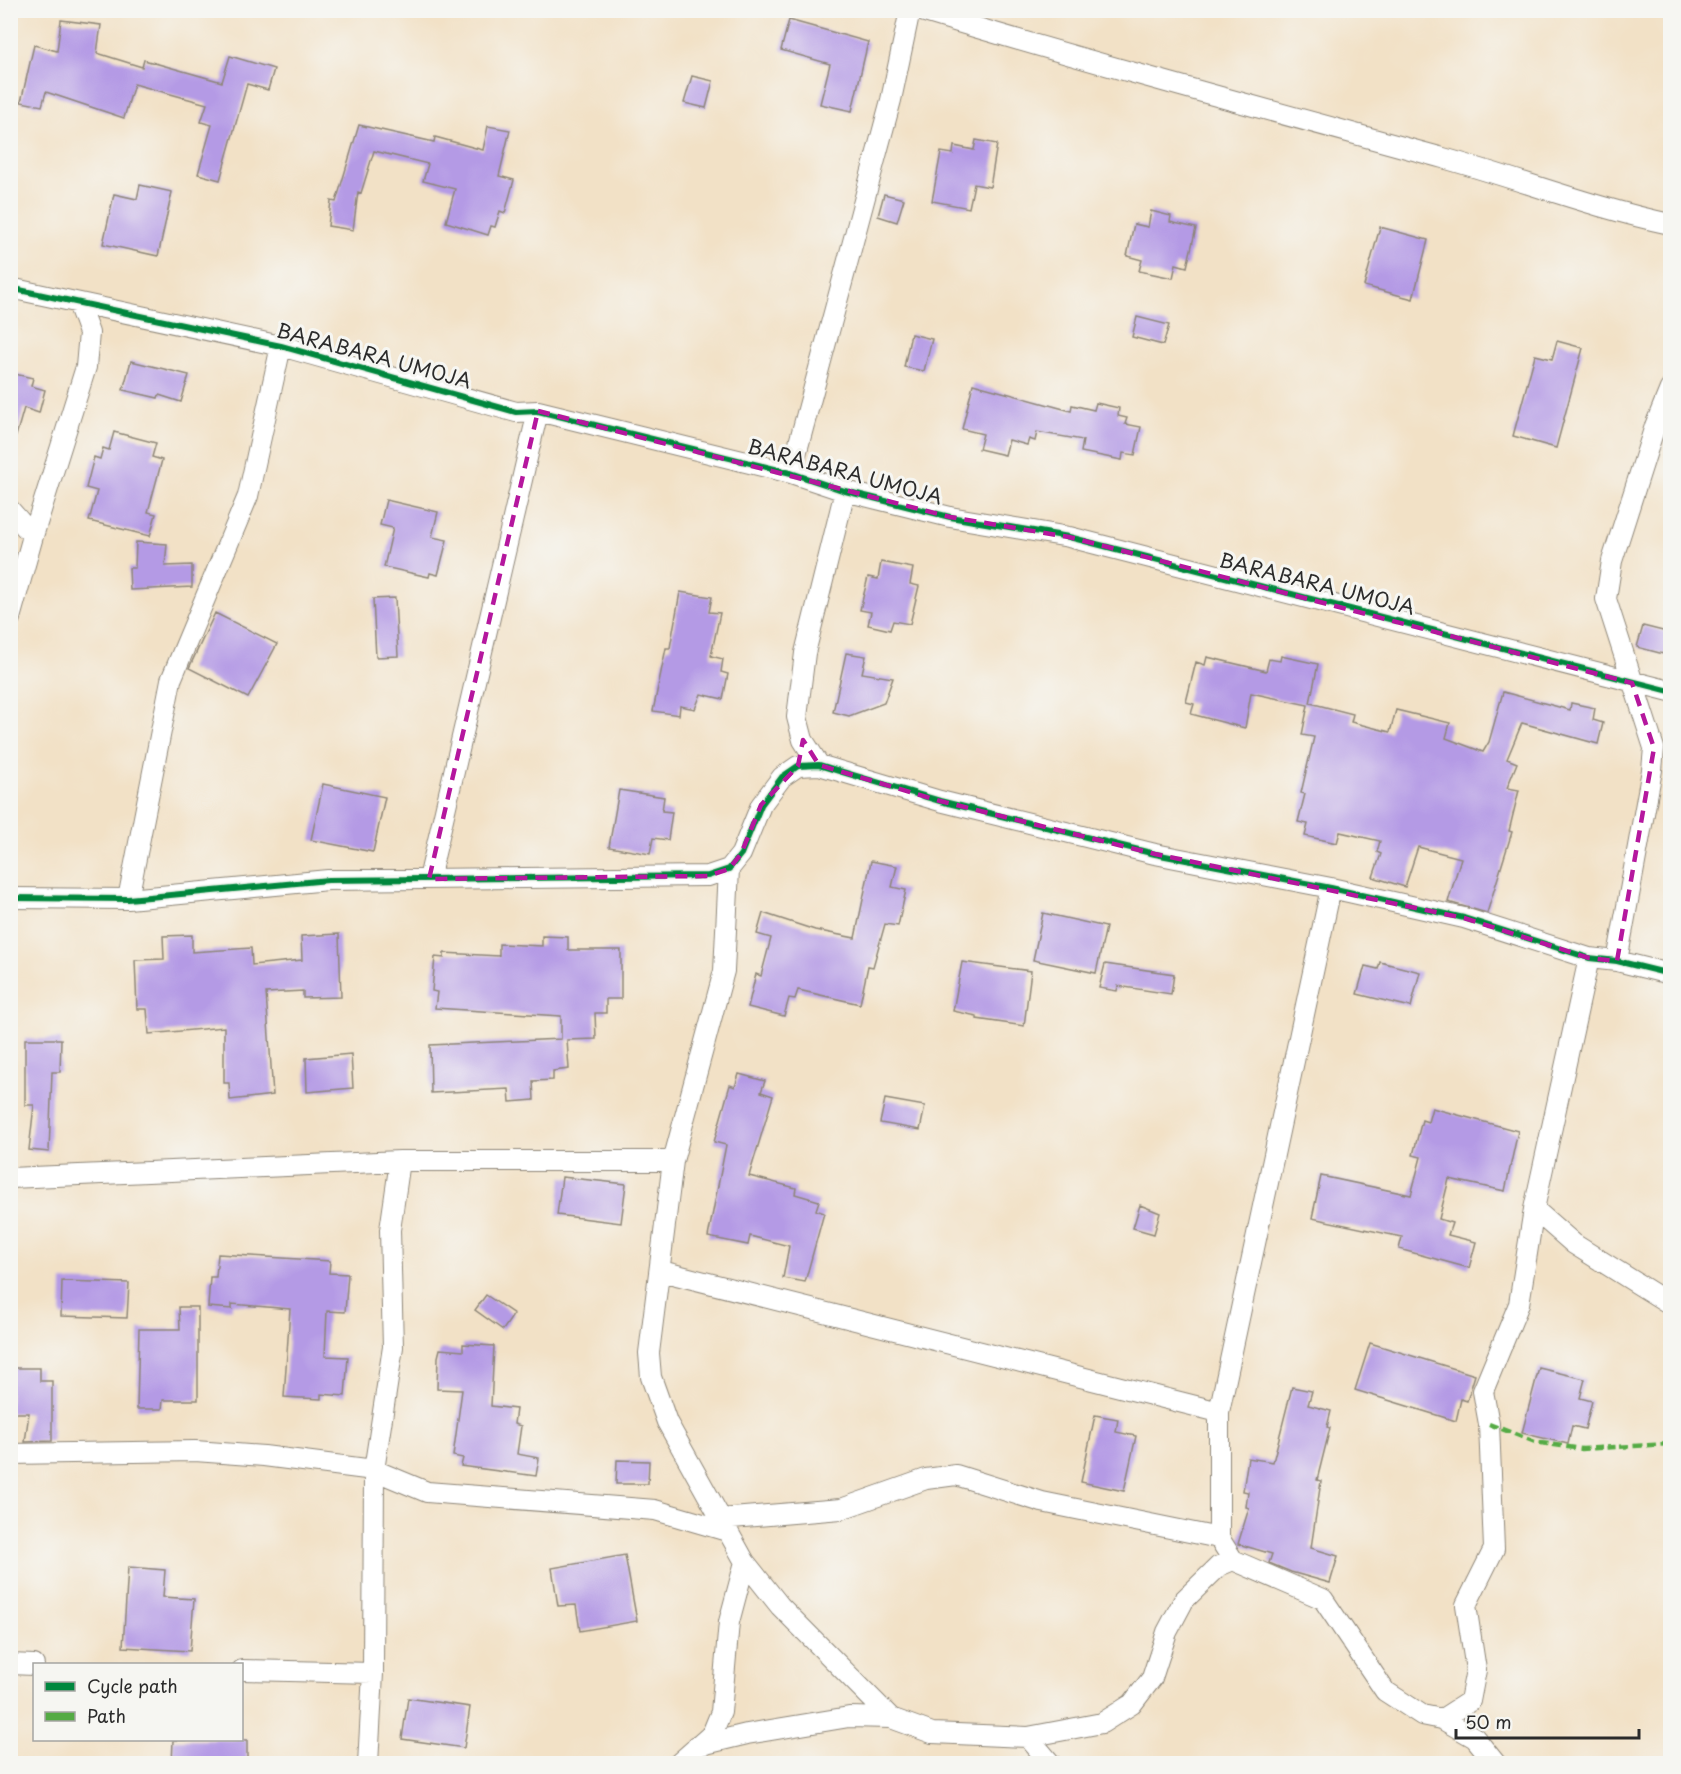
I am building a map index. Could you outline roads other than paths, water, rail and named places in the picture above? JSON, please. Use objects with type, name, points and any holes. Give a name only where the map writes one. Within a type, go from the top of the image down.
[{"type":"street","points":[[791,473],[891,100],[910,10]]},
{"type":"street","points":[[918,10],[1037,46],[1512,177],[1644,218],[1671,224]]},
{"type":"street","name":"BARABARA UMOJA","points":[[10,288],[280,346],[516,412],[538,411],[791,473],[845,491],[950,518],[1069,537],[1671,691]]},
{"type":"street","points":[[10,618],[86,367],[89,333],[78,303]]},
{"type":"street","points":[[128,899],[171,680],[248,496],[280,346]]},
{"type":"street","points":[[1617,961],[1654,748],[1606,600],[1612,561],[1655,426],[1671,389]]},
{"type":"street","points":[[429,879],[538,411]]},
{"type":"street","points":[[798,766],[802,740],[797,717],[805,653],[845,491]]},
{"type":"street","points":[[10,510],[33,536]]},
{"type":"street","points":[[802,740],[819,765]]},
{"type":"street","points":[[10,898],[128,899],[328,880],[708,876],[729,868],[741,854],[761,805],[782,777],[798,766],[819,765],[940,801],[1144,851],[1331,888],[1464,918],[1589,958],[1617,961],[1671,974]]},
{"type":"street","points":[[729,868],[724,971],[673,1161],[649,1353],[651,1377],[667,1422],[745,1562],[780,1606],[891,1718]]},
{"type":"street","points":[[1331,888],[1219,1412],[1219,1538],[1233,1560],[1323,1599],[1385,1691],[1422,1715],[1442,1719],[1475,1738],[1496,1764]]},
{"type":"street","points":[[1475,1738],[1470,1701],[1476,1670],[1466,1605],[1494,1549],[1489,1424],[1483,1391],[1519,1304],[1534,1209],[1589,958]]},
{"type":"street","points":[[10,1178],[400,1161],[673,1161]]},
{"type":"street","points":[[368,1764],[373,1673],[374,1470],[393,1347],[390,1230],[400,1161]]},
{"type":"street","points":[[1534,1209],[1574,1244],[1671,1304]]},
{"type":"street","points":[[661,1271],[1219,1412]]},
{"type":"street","points":[[10,1454],[195,1451],[374,1470],[427,1492],[655,1510],[723,1525],[840,1509],[926,1479],[956,1475],[1042,1502],[1219,1538]]},
{"type":"street","points":[[697,1746],[747,1734],[849,1717],[891,1718],[932,1733],[1028,1737],[1101,1723],[1132,1704],[1152,1678],[1167,1632],[1184,1600],[1219,1566],[1233,1560]]},
{"type":"street","points":[[678,1764],[712,1734],[721,1712],[729,1622],[745,1562]]},
{"type":"street","points":[[10,1664],[33,1665]]},
{"type":"street","points":[[243,1670],[373,1673]]},
{"type":"street","points":[[1442,1719],[1470,1701]]},
{"type":"street","points":[[1028,1737],[1051,1764]]}]
